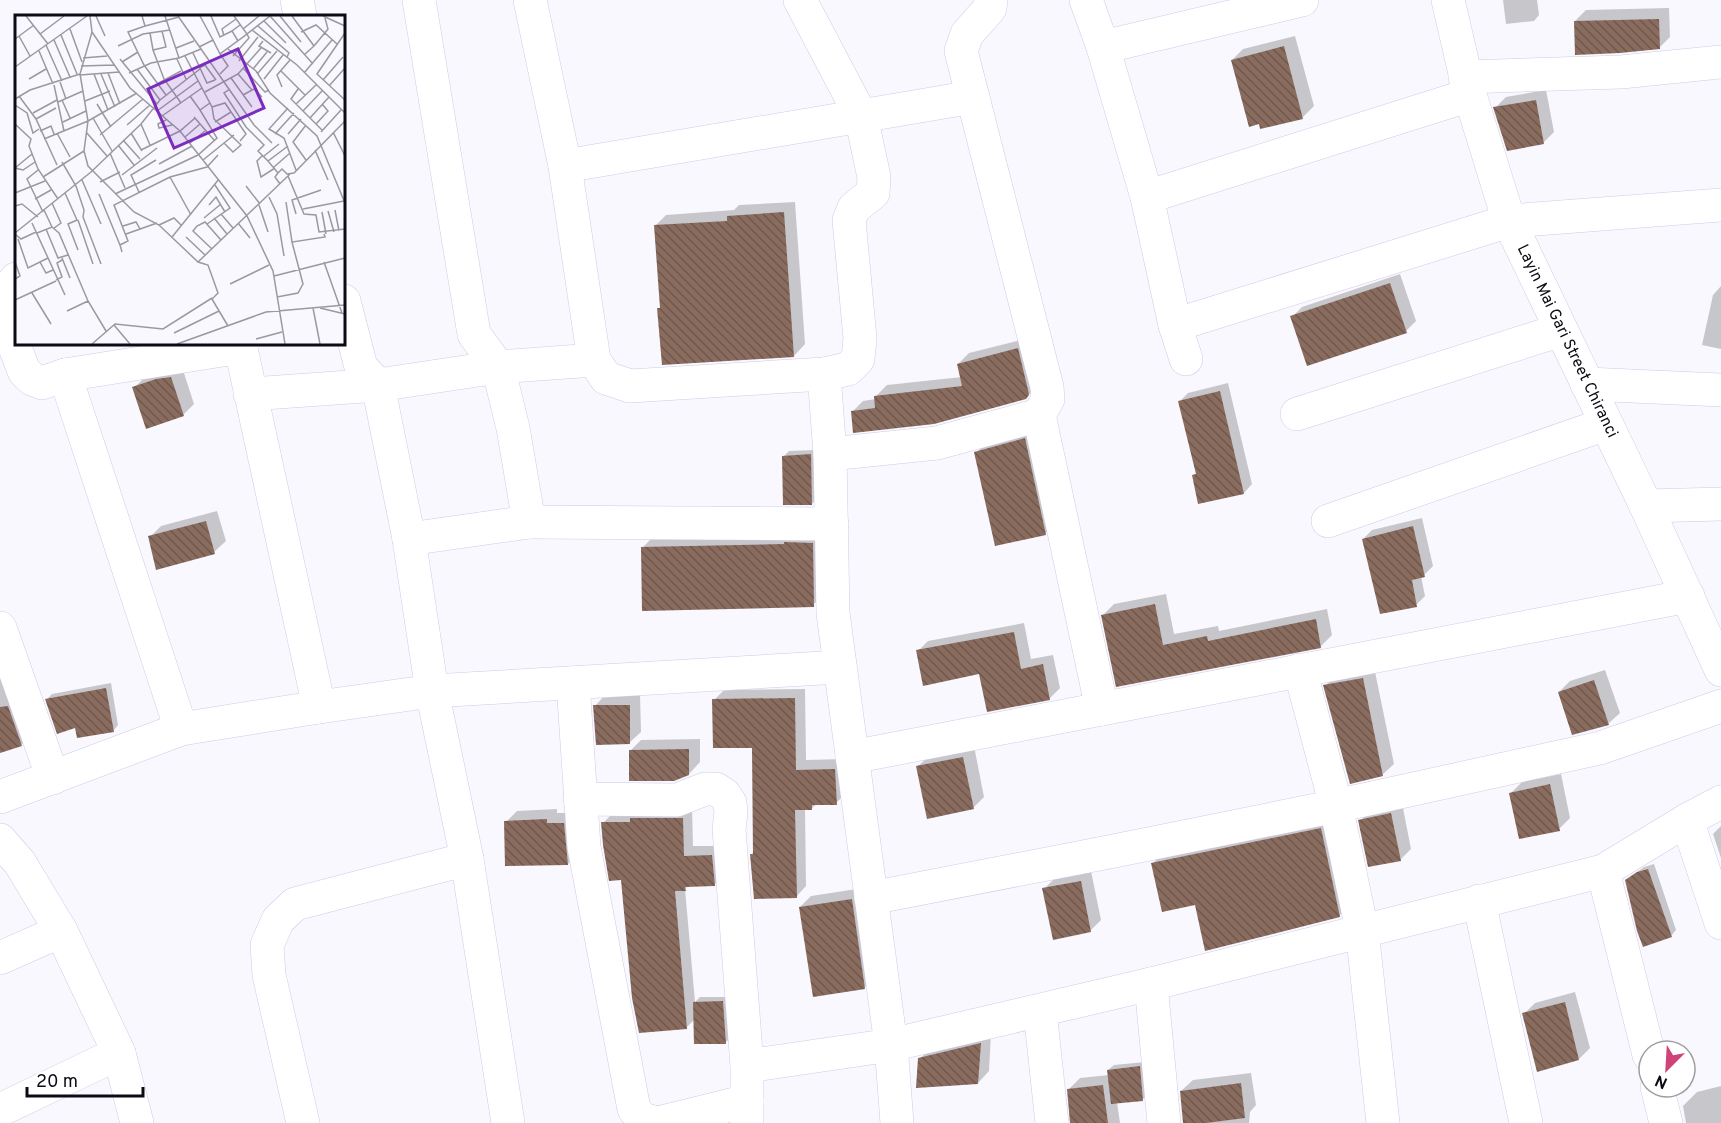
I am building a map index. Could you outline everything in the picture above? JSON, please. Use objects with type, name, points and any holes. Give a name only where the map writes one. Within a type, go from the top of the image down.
[{"type":"street","points":[[297,0],[300,15]]},
{"type":"street","points":[[419,0],[474,334],[498,367],[513,428],[529,522]]},
{"type":"street","points":[[530,0],[565,166],[594,360],[606,378],[630,386],[824,374],[848,369],[858,358],[860,338],[849,220],[854,207],[873,194],[874,177],[861,116],[800,0]]},
{"type":"street","points":[[991,0],[990,9],[967,34],[962,51],[1047,387],[1047,399],[1039,415],[1102,709]]},
{"type":"street","points":[[1086,0],[1147,196],[1175,325],[1186,359]]},
{"type":"street","points":[[1102,47],[1302,0]]},
{"type":"street","name":"Layin Mai Gari Street Chiranci","points":[[1448,0],[1468,86],[1509,221],[1688,596],[1718,654]]},
{"type":"street","points":[[1147,196],[1468,86],[1721,62]]},
{"type":"street","points":[[565,166],[973,97]]},
{"type":"street","points":[[1175,325],[1509,221],[1721,205]]},
{"type":"street","points":[[15,280],[7,290],[0,309],[24,371],[32,379],[42,383],[65,375],[240,345],[319,707]]},
{"type":"street","points":[[345,305],[361,367],[378,385],[409,539],[432,691],[467,859],[508,1123]]},
{"type":"street","points":[[1297,414],[1562,330]]},
{"type":"street","points":[[250,394],[378,385],[498,367],[594,360]]},
{"type":"street","points":[[824,374],[830,454],[833,613],[891,1045],[897,1123]]},
{"type":"street","points":[[65,375],[181,729]]},
{"type":"street","points":[[1587,384],[1721,390]]},
{"type":"street","points":[[830,454],[937,443],[1039,415]]},
{"type":"street","points":[[1328,521],[1606,424]]},
{"type":"street","points":[[1646,506],[1721,504]]},
{"type":"street","points":[[409,539],[529,522],[832,524]]},
{"type":"street","points":[[852,757],[1688,596]]},
{"type":"street","points":[[0,628],[53,778]]},
{"type":"street","points":[[0,797],[181,729],[319,707],[432,691],[840,668]]},
{"type":"street","points":[[1300,670],[1336,806],[1362,930],[1383,1123]]},
{"type":"street","points":[[573,683],[580,799],[584,847],[634,1109],[642,1119],[658,1123],[747,1112],[747,1066],[729,829],[730,803],[725,795],[716,789],[705,789],[678,800],[580,799]]},
{"type":"street","points":[[871,898],[1336,806],[1600,748],[1721,706]]},
{"type":"street","points":[[747,1066],[891,1045],[1151,984],[1603,871],[1721,802]]},
{"type":"street","points":[[1687,820],[1721,922]]},
{"type":"street","points":[[0,840],[20,863],[61,931],[119,1053],[137,1123]]},
{"type":"street","points":[[303,1123],[269,975],[267,945],[278,920],[296,904],[467,859]]},
{"type":"street","points":[[1603,871],[1645,1039]]},
{"type":"street","points":[[1479,902],[1526,1123]]},
{"type":"street","points":[[0,958],[61,931]]},
{"type":"street","points":[[1151,984],[1164,1123]]},
{"type":"street","points":[[1040,1011],[1052,1123]]},
{"type":"street","points":[[0,1110],[119,1053]]},
{"type":"street","points":[[1659,1099],[1664,1123]]},
{"type":"building","points":[[1659,19],[1660,49],[1575,55],[1574,21]]},
{"type":"building","points":[[1284,46],[1303,119],[1260,129],[1259,124],[1249,127],[1231,60]]},
{"type":"building","points":[[1536,100],[1544,144],[1507,151],[1493,107]]},
{"type":"building","points":[[784,212],[794,357],[662,365],[654,225],[727,221],[727,216]]},
{"type":"building","points":[[1390,283],[1407,333],[1307,366],[1290,316]]},
{"type":"building","points":[[1018,348],[1029,395],[1026,399],[934,424],[853,433],[851,411],[875,408],[874,396],[962,386],[957,364]]},
{"type":"building","points":[[171,377],[184,416],[146,429],[132,387]]},
{"type":"building","points":[[1220,391],[1244,494],[1198,504],[1192,475],[1196,474],[1178,401]]},
{"type":"building","points":[[1025,438],[1046,535],[995,546],[974,452]]},
{"type":"building","points":[[811,454],[812,505],[783,505],[782,456]]},
{"type":"building","points":[[206,521],[215,554],[156,570],[148,536]]},
{"type":"building","points":[[1413,526],[1425,577],[1412,580],[1417,607],[1380,614],[1362,539]]},
{"type":"building","points":[[784,542],[813,543],[814,607],[642,611],[641,547],[784,544]]},
{"type":"building","points":[[1155,604],[1163,645],[1207,636],[1208,641],[1316,619],[1321,648],[1116,687],[1101,615]]},
{"type":"building","points":[[1014,632],[1021,669],[1043,664],[1050,700],[987,712],[979,674],[923,686],[916,650]]},
{"type":"building","points":[[1363,678],[1383,776],[1350,784],[1323,685]]},
{"type":"building","points":[[1594,680],[1609,725],[1572,735],[1558,692]]},
{"type":"building","points":[[106,688],[114,732],[77,738],[75,728],[57,734],[45,699]]},
{"type":"building","points":[[795,698],[796,770],[835,769],[837,805],[812,805],[812,810],[795,810],[797,898],[754,899],[750,854],[753,854],[752,748],[713,748],[712,699]]},
{"type":"building","points":[[593,705],[630,705],[630,744],[596,745]]},
{"type":"building","points":[[8,706],[22,746],[0,753],[0,707]]},
{"type":"building","points":[[689,749],[689,775],[674,781],[629,781],[629,750]]},
{"type":"building","points":[[963,757],[974,809],[927,819],[916,766]]},
{"type":"building","points":[[1550,784],[1560,831],[1519,839],[1509,793]]},
{"type":"building","points":[[1391,813],[1401,861],[1368,867],[1358,820]]},
{"type":"building","points":[[630,818],[683,818],[684,856],[712,855],[715,886],[685,887],[686,891],[675,891],[687,1029],[639,1033],[632,998],[621,880],[609,881],[601,822],[630,822]]},
{"type":"building","points":[[547,819],[547,823],[564,823],[568,865],[505,866],[504,821]]},
{"type":"building","points":[[1321,828],[1340,917],[1205,951],[1195,905],[1162,912],[1151,863]]},
{"type":"building","points":[[1648,869],[1672,937],[1643,947],[1625,880],[1637,872]]},
{"type":"building","points":[[1081,881],[1091,932],[1053,940],[1042,888]]},
{"type":"building","points":[[852,899],[865,989],[813,997],[799,907]]},
{"type":"building","points":[[723,1001],[726,1044],[694,1044],[693,1002]]},
{"type":"building","points":[[1565,1002],[1579,1060],[1537,1072],[1522,1013]]},
{"type":"building","points":[[981,1043],[978,1084],[916,1088],[918,1058]]},
{"type":"building","points":[[1140,1066],[1143,1101],[1111,1104],[1107,1070]]},
{"type":"building","points":[[1241,1083],[1245,1118],[1206,1123],[1183,1123],[1180,1091]]},
{"type":"building","points":[[1103,1085],[1108,1123],[1070,1123],[1067,1089]]}]
